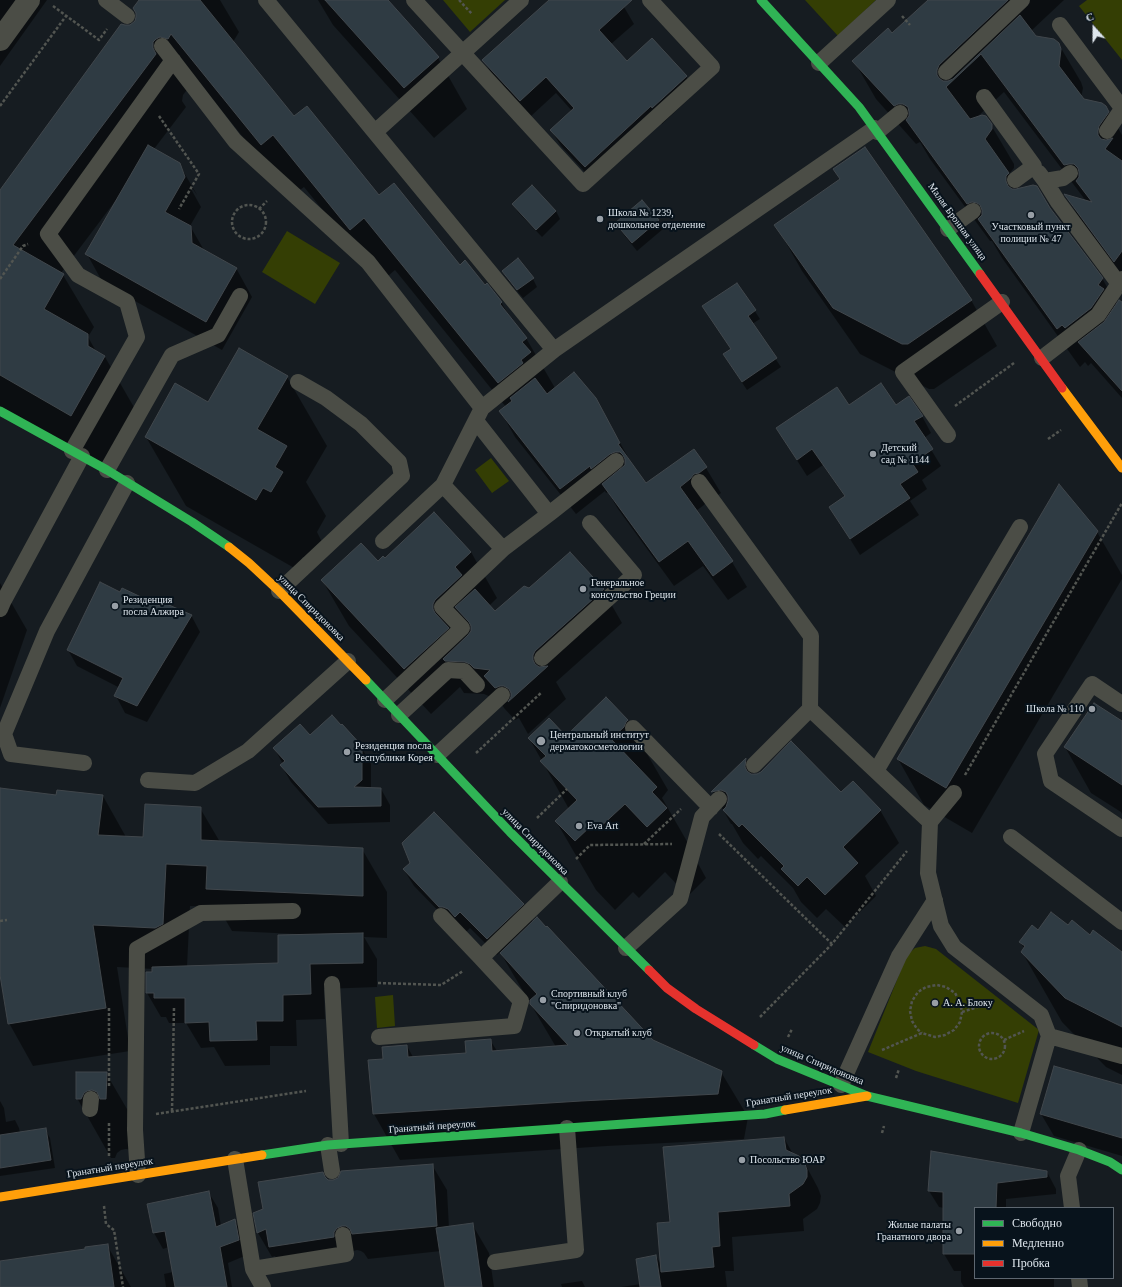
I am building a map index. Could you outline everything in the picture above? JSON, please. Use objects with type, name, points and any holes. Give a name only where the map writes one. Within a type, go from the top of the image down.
[{"type":"street","points":[[0,40],[29,0]]},
{"type":"street","name":"Малая Бронная улица","points":[[761,0],[859,107],[1002,302],[1095,433],[1122,468]]},
{"type":"street","name":"улица Спиридоновка","points":[[0,411],[107,470],[223,542],[249,563],[279,591],[348,661],[510,832],[666,988],[696,1009],[777,1059],[867,1096],[1021,1133],[1080,1150],[1110,1162],[1122,1170]]},
{"type":"street","name":"Гранатный переулок","points":[[0,1197],[334,1145],[765,1114],[867,1096]]},
{"type":"lane","points":[[106,0],[124,13]]},
{"type":"lane","points":[[266,0],[554,350]]},
{"type":"lane","points":[[414,0],[582,184],[712,67],[650,0]]},
{"type":"lane","points":[[375,132],[521,0]]},
{"type":"lane","points":[[819,63],[888,0]]},
{"type":"lane","points":[[946,72],[1022,0]]},
{"type":"lane","points":[[1060,25],[1122,108],[1107,131]]},
{"type":"lane","points":[[162,46],[235,141],[368,262],[479,414],[549,514]]},
{"type":"lane","points":[[0,609],[2,602],[137,337],[127,302],[78,275],[48,234],[173,60]]},
{"type":"lane","points":[[984,97],[1045,181],[1058,202],[1120,281],[1098,315],[1042,358]]},
{"type":"lane","points":[[383,541],[443,485],[479,414],[554,350],[639,290],[900,113]]},
{"type":"lane","points":[[1015,180],[1034,166]]},
{"type":"lane","points":[[1045,181],[1063,178],[1070,173]]},
{"type":"lane","points":[[948,229],[973,211]]},
{"type":"lane","points":[[107,470],[172,354],[218,335],[240,296]]},
{"type":"lane","points":[[948,435],[903,372],[1002,302]]},
{"type":"lane","points":[[279,591],[402,476],[399,462],[361,424],[326,398],[298,382]]},
{"type":"lane","points":[[385,700],[462,628],[442,607],[503,549],[616,461]]},
{"type":"lane","points":[[699,482],[811,636],[810,709],[754,765]]},
{"type":"lane","points":[[84,763],[12,754],[4,734],[47,631],[128,483]]},
{"type":"lane","points":[[443,485],[503,549]]},
{"type":"lane","points":[[542,658],[634,575],[590,523]]},
{"type":"lane","points":[[876,771],[1020,526]]},
{"type":"lane","points":[[148,780],[195,783],[248,751],[348,661]]},
{"type":"lane","points":[[399,716],[448,670],[464,671],[477,686]]},
{"type":"lane","points":[[1122,704],[1092,684],[1045,754],[1051,782],[1122,828]]},
{"type":"lane","points":[[437,755],[502,695]]},
{"type":"lane","points":[[810,709],[930,822]]},
{"type":"lane","points":[[626,948],[680,899],[695,844],[709,806],[633,728]]},
{"type":"lane","points":[[954,793],[930,822],[928,873],[941,926],[954,947],[1041,1015],[1049,1036],[1021,1133]]},
{"type":"lane","points":[[1011,837],[1122,922]]},
{"type":"lane","points":[[481,958],[560,882]]},
{"type":"lane","points":[[840,1085],[900,956],[934,900]]},
{"type":"lane","points":[[138,1175],[136,1123],[137,949],[200,913],[293,911]]},
{"type":"lane","points":[[380,1037],[514,1026],[521,1001],[442,916]]},
{"type":"lane","points":[[332,984],[334,1145],[332,1171]]},
{"type":"lane","points":[[1049,1036],[1122,1056]]},
{"type":"lane","points":[[495,1262],[576,1250],[567,1128]]},
{"type":"lane","points":[[1072,1207],[1068,1176],[1080,1150]]},
{"type":"lane","points":[[235,1160],[253,1269],[263,1287]]},
{"type":"lane","points":[[253,1269],[346,1254],[343,1235]]},
{"type":"path","points":[[51,5],[99,40],[124,13]]},
{"type":"path","points":[[0,106],[66,16]]},
{"type":"path","points":[[146,98],[199,174],[179,210]]},
{"type":"path","points":[[250,205],[257,207],[263,212],[266,219],[262,233],[256,237],[248,239],[241,237],[235,232],[232,225],[236,211],[242,206],[250,205]]},
{"type":"path","points":[[0,279],[23,246],[48,234]]},
{"type":"path","points":[[936,419],[1017,362]]},
{"type":"path","points":[[1048,439],[1064,427]]},
{"type":"path","points":[[954,793],[1122,503]]},
{"type":"path","points":[[476,753],[542,692]]},
{"type":"path","points":[[537,818],[567,789]]},
{"type":"path","points":[[644,845],[679,810],[709,806],[832,944]]},
{"type":"path","points":[[760,1016],[832,944],[930,822]]},
{"type":"path","points":[[576,859],[590,845],[695,844]]},
{"type":"path","points":[[0,921],[7,920]]},
{"type":"path","points":[[378,983],[441,985],[481,958]]},
{"type":"path","points":[[879,1051],[922,1033],[935,1037],[945,1035],[954,1030],[960,1022],[962,1012],[960,1002],[955,993],[946,987],[937,985],[926,987],[918,992],[912,1001],[910,1011],[912,1021],[917,1029],[922,1033]]},
{"type":"path","points":[[109,1008],[109,1088]]},
{"type":"path","points":[[172,1111],[174,1008]]},
{"type":"path","points":[[985,1034],[999,1034],[1004,1040],[1005,1047],[1003,1054],[998,1058],[991,1060],[984,1057],[980,1052],[978,1045],[980,1039],[985,1034]]},
{"type":"path","points":[[136,1123],[156,1113],[306,1091]]},
{"type":"path","points":[[108,1151],[109,1120]]},
{"type":"path","points":[[103,1203],[106,1224],[114,1230],[123,1287]]},
{"type":"green space","points":[[443,0],[505,0],[470,32]]},
{"type":"green space","points":[[805,0],[876,0],[838,36]]},
{"type":"green space","points":[[1087,0],[1122,0],[1122,60],[1079,6]]},
{"type":"green space","points":[[287,231],[340,263],[315,304],[262,272]]},
{"type":"green space","points":[[491,458],[509,481],[492,493],[475,470]]},
{"type":"green space","points":[[925,946],[936,949],[1039,1030],[1018,1103],[916,1071],[868,1052],[907,955],[915,948]]},
{"type":"green space","points":[[393,995],[395,1026],[377,1028],[375,997]]},
{"type":"building","points":[[139,0],[200,0],[294,116],[307,106],[379,195],[394,183],[460,265],[465,260],[485,285],[487,283],[502,302],[500,304],[527,338],[522,342],[531,352],[521,360],[523,363],[498,383],[364,218],[350,230],[273,135],[261,145],[171,34],[168,39],[160,37],[153,42],[153,48],[156,54],[13,245],[64,274],[44,309],[88,334],[88,346],[105,356],[71,416],[0,375],[0,190],[121,24],[130,25],[135,21],[136,13],[133,8]]},
{"type":"building","points":[[325,0],[388,0],[439,57],[404,88]]},
{"type":"building","points":[[549,0],[632,0],[599,30],[627,61],[652,38],[687,76],[652,108],[651,106],[585,167],[550,130],[574,108],[546,77],[520,101],[482,60]]},
{"type":"building","points":[[928,0],[1008,0],[939,65],[937,75],[943,81],[953,79],[1020,15],[1036,36],[1054,39],[1059,43],[1061,49],[1059,66],[1084,99],[1102,103],[1106,106],[1109,112],[1099,126],[1098,135],[1101,139],[1106,140],[1113,138],[1105,149],[1122,161],[1122,251],[1114,262],[1064,194],[1092,202],[1076,181],[1079,177],[1078,168],[1074,164],[1064,165],[981,54],[946,87],[970,119],[982,115],[986,116],[992,124],[992,129],[985,139],[1009,173],[1006,176],[1008,186],[1012,189],[1016,189],[1033,185],[1037,186],[1050,208],[1103,278],[1098,285],[1104,289],[1091,308],[1065,328],[1062,325],[1057,329],[978,219],[982,215],[980,205],[972,202],[967,204],[906,120],[909,116],[908,107],[903,104],[894,106],[852,61],[888,28],[892,33]]},
{"type":"building","points":[[148,145],[180,163],[185,177],[165,212],[191,226],[192,243],[237,268],[206,322],[85,254]]},
{"type":"building","points":[[865,147],[972,300],[908,344],[902,344],[833,308],[774,225],[840,179],[833,169]]},
{"type":"building","points":[[532,185],[556,211],[536,230],[512,204]]},
{"type":"building","points":[[642,200],[659,220],[632,243],[615,223]]},
{"type":"building","points":[[518,258],[534,278],[517,290],[502,271]]},
{"type":"building","points":[[737,283],[756,310],[748,316],[777,358],[742,382],[723,354],[731,349],[702,306]]},
{"type":"building","points":[[1119,300],[1122,302],[1122,391],[1078,342],[1104,322]]},
{"type":"building","points":[[239,348],[288,376],[257,429],[287,446],[275,467],[283,472],[271,492],[263,488],[256,500],[145,437],[175,383],[208,402]]},
{"type":"building","points":[[574,372],[596,398],[620,443],[618,444],[646,483],[694,449],[707,467],[699,473],[694,474],[680,487],[733,561],[713,576],[688,541],[659,562],[602,484],[625,465],[625,459],[620,452],[610,454],[591,469],[590,466],[560,489],[499,411],[512,401],[510,398],[535,378],[547,394]]},
{"type":"building","points":[[881,383],[896,405],[909,396],[923,416],[914,421],[933,449],[912,463],[918,472],[900,484],[910,498],[850,539],[829,507],[845,496],[812,449],[797,460],[776,428],[837,387],[849,405]]},
{"type":"building","points":[[1059,484],[1098,531],[946,788],[897,759]]},
{"type":"building","points":[[434,512],[471,552],[455,567],[462,575],[435,600],[433,604],[435,613],[449,628],[404,669],[321,580],[361,543],[378,561],[383,556],[385,558]]},
{"type":"building","points":[[570,552],[604,589],[535,651],[533,660],[535,664],[539,667],[548,666],[508,702],[511,697],[509,689],[504,686],[495,688],[484,676],[490,670],[474,668],[465,662],[445,661],[443,659],[471,631],[469,622],[455,607],[475,589],[495,611],[524,586],[529,588]]},
{"type":"building","points":[[100,582],[120,592],[122,588],[160,606],[162,602],[192,615],[137,706],[114,696],[123,678],[67,650]]},
{"type":"building","points":[[606,697],[628,720],[624,727],[611,739],[657,787],[652,792],[667,808],[647,827],[625,804],[598,829],[593,824],[575,841],[555,821],[577,800],[540,761],[546,756],[528,738],[549,718],[566,736]]},
{"type":"building","points":[[1094,703],[1122,721],[1122,785],[1064,747]]},
{"type":"building","points":[[332,715],[362,746],[362,780],[354,787],[381,788],[381,806],[318,807],[280,765],[285,761],[273,748],[300,724],[310,735]]},
{"type":"building","points":[[791,741],[841,792],[853,781],[881,810],[843,847],[858,863],[825,895],[807,877],[798,886],[781,869],[784,866],[742,824],[739,827],[723,810],[728,801],[726,792],[721,790],[711,792],[746,758],[745,767],[747,771],[751,774],[761,772]]},
{"type":"building","points":[[0,788],[56,795],[57,790],[103,795],[98,835],[143,837],[145,804],[201,807],[201,840],[363,848],[363,896],[206,889],[207,866],[166,864],[163,924],[155,928],[93,925],[106,1008],[8,1024],[0,975]]},
{"type":"building","points":[[434,812],[524,904],[487,939],[460,912],[455,917],[448,909],[439,907],[403,869],[410,863],[402,843]]},
{"type":"building","points":[[1051,912],[1068,925],[1072,920],[1090,935],[1093,930],[1122,952],[1122,1027],[1065,998],[1021,952],[1025,946],[1019,942],[1032,925],[1038,930]]},
{"type":"building","points":[[537,917],[653,1040],[722,1071],[718,1094],[373,1114],[368,1060],[383,1059],[382,1047],[407,1045],[408,1057],[466,1053],[465,1041],[491,1039],[492,1051],[568,1045],[530,1004],[530,1000],[537,994],[500,953]]},
{"type":"building","points":[[363,933],[363,963],[310,964],[311,994],[283,995],[283,1021],[256,1021],[257,1040],[210,1041],[209,1022],[185,1023],[185,998],[154,998],[154,993],[146,993],[146,972],[152,972],[152,967],[278,963],[278,935]]},
{"type":"building","points":[[1054,1066],[1122,1085],[1122,1138],[1040,1114]]},
{"type":"building","points":[[76,1072],[107,1072],[106,1099],[100,1099],[97,1092],[92,1090],[84,1093],[81,1099],[76,1099]]},
{"type":"building","points":[[46,1128],[51,1160],[0,1168],[0,1135]]},
{"type":"building","points":[[784,1137],[786,1150],[799,1156],[804,1161],[807,1170],[807,1177],[803,1184],[789,1194],[790,1206],[718,1212],[720,1246],[712,1247],[714,1267],[661,1272],[657,1223],[670,1222],[663,1147]]},
{"type":"building","name":"Жилые палаты Гранатного двора","points":[[931,1151],[1047,1171],[1047,1177],[997,1183],[996,1207],[974,1207],[974,1254],[943,1254],[943,1192],[928,1191]]},
{"type":"building","points":[[433,1164],[437,1226],[352,1234],[350,1229],[346,1226],[342,1226],[337,1228],[334,1232],[334,1237],[269,1247],[266,1229],[257,1233],[253,1213],[263,1209],[258,1182],[323,1172],[328,1180],[333,1180],[338,1178],[341,1171]]},
{"type":"building","points":[[209,1191],[216,1227],[235,1219],[239,1240],[220,1247],[227,1287],[175,1287],[165,1231],[153,1233],[147,1204]]},
{"type":"building","points":[[473,1223],[482,1287],[445,1287],[436,1228]]},
{"type":"building","points":[[108,1244],[114,1287],[0,1287],[0,1261],[85,1249],[85,1247]]},
{"type":"building","points":[[656,1255],[661,1287],[640,1287],[636,1259]]},
{"type":"traffic: fast","points":[[761,0],[859,107],[980,274]]},
{"type":"traffic: fast","points":[[0,411],[107,470],[192,522],[229,547]]},
{"type":"traffic: fast","points":[[366,680],[510,832],[649,970]]},
{"type":"traffic: fast","points":[[754,1045],[777,1059],[867,1096],[1021,1133],[1079,1150],[1110,1162],[1122,1170]]},
{"type":"traffic: fast","points":[[262,1155],[328,1145],[765,1114],[785,1110]]},
{"type":"traffic: slow","points":[[1062,388],[1122,468]]},
{"type":"traffic: slow","points":[[229,547],[249,563],[279,591],[366,680]]},
{"type":"traffic: slow","points":[[785,1110],[867,1096]]},
{"type":"traffic: slow","points":[[0,1197],[262,1155]]},
{"type":"traffic: jam","points":[[980,274],[1062,388]]},
{"type":"traffic: jam","points":[[649,970],[667,988],[696,1009],[754,1045]]},
{"type":"place","name":"Участковый пункт полиции № 47","points":[[1031,215]]},
{"type":"place","name":"Школа № 1239, дошкольное отделение","points":[[600,219]]},
{"type":"place","name":"Детский сад № 1144","points":[[873,454]]},
{"type":"place","name":"Генеральное консульство Греции","points":[[583,589]]},
{"type":"place","name":"Резиденция посла Алжира","points":[[115,606]]},
{"type":"place","name":"Школа № 110","points":[[1092,709]]},
{"type":"place","name":"Центральный институт дерматокосметологии","points":[[541,741]]},
{"type":"place","name":"Резиденция посла Республики Корея","points":[[347,752]]},
{"type":"place","name":"Eva Art","points":[[579,826]]},
{"type":"place","name":"Спортивный клуб \"Спиридоновка\"","points":[[543,1000]]},
{"type":"place","name":"А. А. Блоку","points":[[935,1003]]},
{"type":"place","name":"Открытый клуб","points":[[577,1033]]},
{"type":"place","name":"Посольство ЮАР","points":[[742,1160]]},
{"type":"place","name":"Жилые палаты Гранатного двора","points":[[959,1231]]}]
